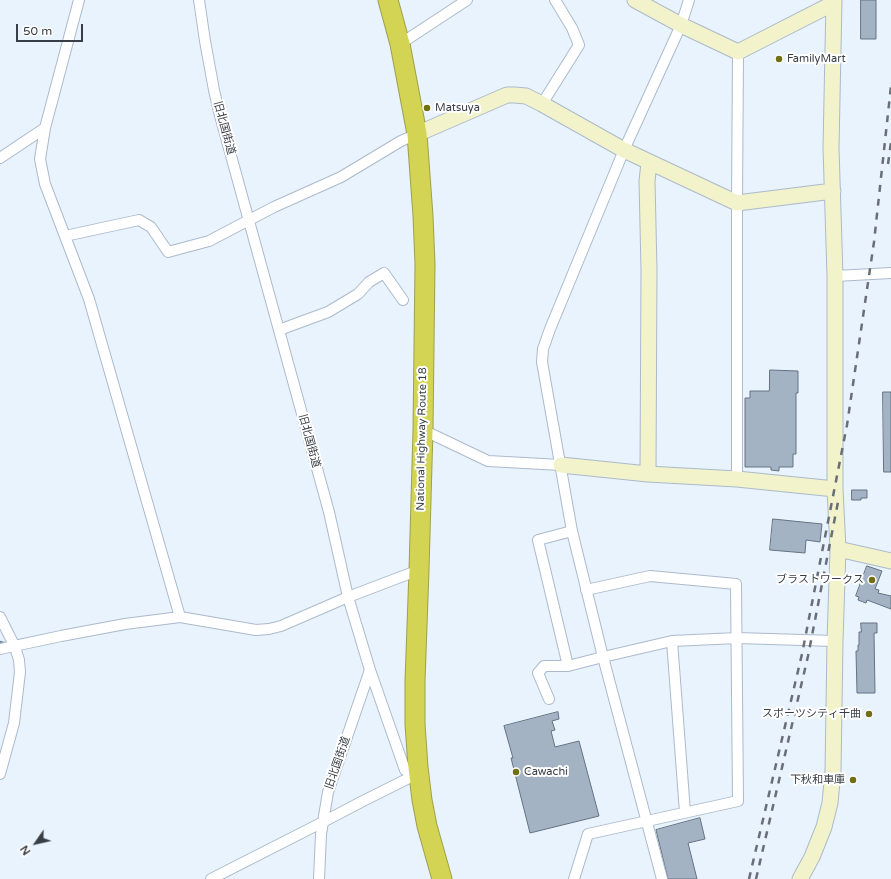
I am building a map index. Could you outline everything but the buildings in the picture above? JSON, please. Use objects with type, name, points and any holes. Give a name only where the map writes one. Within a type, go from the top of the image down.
[{"type":"highway","name":"National Highway Route 18","points":[[388,0],[400,44],[417,134],[423,209],[425,264],[423,430],[415,724],[422,800],[427,826],[442,879]]},
{"type":"street","points":[[79,0],[45,128],[40,159],[45,184],[89,299],[180,617]]},
{"type":"street","name":"旧北国街道","points":[[199,0],[205,41],[217,102],[329,512],[348,597],[370,670],[328,792],[321,834],[319,879]]},
{"type":"street","points":[[400,44],[467,0]]},
{"type":"street","points":[[542,104],[578,45],[572,28],[555,0]]},
{"type":"street","points":[[635,0],[681,25],[738,52]]},
{"type":"street","points":[[662,879],[603,656],[572,531],[542,362],[543,349],[550,329],[624,150],[681,25],[689,0]]},
{"type":"street","points":[[738,52],[834,1],[831,148],[835,276],[835,489],[838,549],[833,771],[830,803],[824,827],[819,841],[800,879]]},
{"type":"street","points":[[737,479],[738,52]]},
{"type":"street","points":[[65,236],[139,220],[151,227],[168,252],[209,241],[274,207],[341,176],[401,141],[507,95],[526,96],[649,163],[737,203],[832,191]]},
{"type":"street","points":[[0,158],[45,128]]},
{"type":"street","points":[[648,474],[649,270],[647,181],[649,163]]},
{"type":"street","points":[[835,276],[891,273]]},
{"type":"street","points":[[279,330],[328,312],[358,294],[369,282],[384,274],[403,300]]},
{"type":"street","points":[[423,430],[488,462],[561,465],[648,474],[737,479],[835,489]]},
{"type":"street","points":[[568,666],[538,540],[572,531]]},
{"type":"street","points":[[838,549],[891,561]]},
{"type":"street","points":[[0,649],[125,624],[180,617],[256,630],[269,629],[296,621],[348,597],[419,570]]},
{"type":"street","points":[[574,879],[588,834],[738,801],[736,584],[650,576],[586,590]]},
{"type":"street","points":[[0,618],[15,647],[19,660],[20,672],[14,723],[0,774]]},
{"type":"street","points":[[549,699],[538,673],[544,666],[568,666],[603,656],[672,641],[737,638],[835,641]]},
{"type":"street","points":[[672,641],[685,812]]},
{"type":"street","points":[[370,670],[405,770],[419,773]]},
{"type":"street","points":[[211,879],[363,800],[419,773]]},
{"type":"waterway","points":[[0,642],[7,644]]},
{"type":"railway","points":[[749,879],[802,654],[847,425],[874,242],[891,86]]},
{"type":"railway","points":[[888,164],[891,142]]},
{"type":"railway","points":[[756,879],[808,656],[838,502]]},
{"type":"place","name":"FamilyMart","points":[[779,59]]},
{"type":"place","name":"Matsuya","points":[[427,108]]},
{"type":"place","name":"ブラストワークス","points":[[872,580]]},
{"type":"place","name":"スポーツシティ千曲","points":[[869,714]]},
{"type":"place","name":"Cawachi","points":[[516,772]]},
{"type":"place","name":"下秋和車庫","points":[[853,780]]}]
